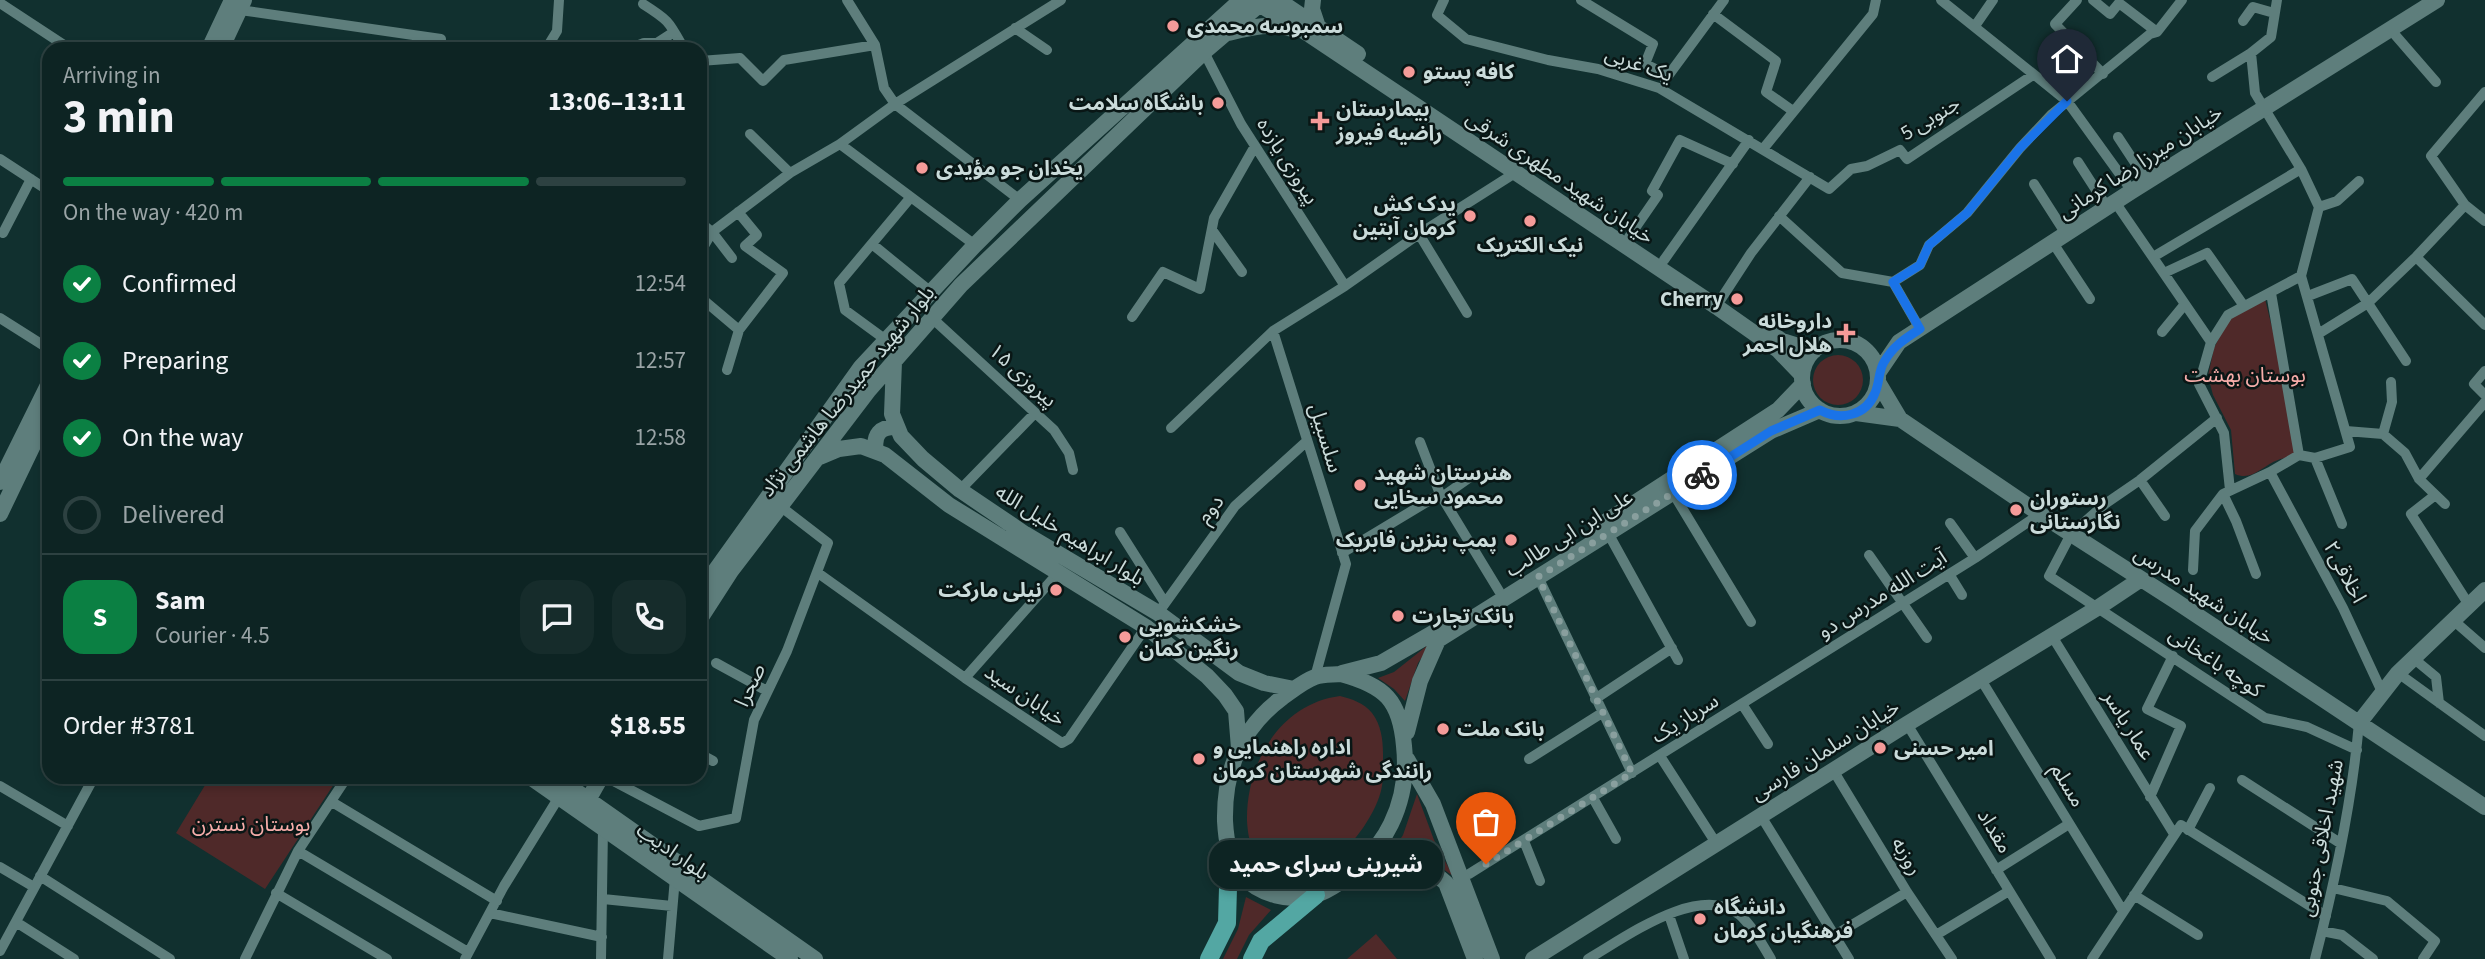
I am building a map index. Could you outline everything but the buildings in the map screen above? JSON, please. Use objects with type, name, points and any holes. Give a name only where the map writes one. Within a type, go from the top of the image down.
[{"type":"main road","points":[[1222,0],[1222,28],[1281,25],[1314,31],[1313,0]]},
{"type":"main road","name":"بلوار شهید حمیدرضا هاشمی نژاد","points":[[707,608],[731,571],[869,390],[932,318],[961,285],[1204,52],[1241,0]]},
{"type":"main road","name":"خیابان شهید مطهری شرقی","points":[[1278,0],[1314,31],[1515,173],[1778,350],[1802,380]]},
{"type":"main road","name":"خیابان میرزا رضا کرمانی","points":[[1878,377],[1899,342],[2263,107],[2437,0]]},
{"type":"main road","name":"بلوار شهید حمیدرضا هاشمی نژاد","points":[[707,582],[861,367],[930,292],[1020,200],[1222,28],[1259,2]]},
{"type":"main road","name":"خیابان شهید مطهری شرقی","points":[[1259,2],[1314,31],[1629,236],[1782,341],[1814,351]]},
{"type":"main road","points":[[214,42],[239,3]]},
{"type":"main road","points":[[224,42],[239,3]]},
{"type":"main road","points":[[1020,200],[1035,214]]},
{"type":"main road","points":[[1857,344],[1871,356],[1878,377],[1873,397],[1856,413],[1842,416],[1820,410],[1806,394],[1802,380],[1805,362],[1814,351],[1825,343],[1838,340],[1880,346],[1899,342]]},
{"type":"main road","points":[[817,458],[839,449],[861,446],[876,451],[874,441],[878,432],[887,426],[897,427],[892,414],[894,362]]},
{"type":"main road","name":"خیابان شهید مدرس","points":[[1878,377],[1900,419]]},
{"type":"main road","name":"علی ابن ابی طالب","points":[[1341,674],[1381,663],[1424,639],[1766,418],[1788,401],[1802,380]]},
{"type":"main road","name":"علی ابن ابی طالب","points":[[1404,750],[1413,701],[1438,640],[1771,431],[1820,410]]},
{"type":"main road","name":"خیابان شهید مدرس","points":[[1856,413],[1900,419],[2485,807]]},
{"type":"main road","points":[[0,514],[4,481],[42,423]]},
{"type":"main road","name":"بلوار ابراهیم خلیل الله","points":[[897,427],[901,436],[923,459],[960,490],[1025,534],[1161,608],[1240,673],[1264,683],[1294,689]]},
{"type":"main road","name":"بلوار ابراهیم خلیل الله","points":[[876,451],[885,455],[948,505],[1146,627],[1207,676],[1236,711],[1239,748]]},
{"type":"main road","name":"خیابان سلمان فارسی","points":[[1533,959],[2141,579]]},
{"type":"main road","points":[[2359,723],[2398,673],[2485,590]]},
{"type":"main road","points":[[1225,695],[1238,696],[1242,691],[1245,685],[1240,673]]},
{"type":"main road","points":[[1209,959],[1227,923],[1229,852],[1225,801],[1228,775],[1239,748],[1254,724],[1272,705],[1315,677],[1341,674],[1367,681],[1388,697],[1402,720],[1402,797],[1391,824],[1377,849],[1358,867],[1316,895],[1261,941],[1252,959]]},
{"type":"main road","points":[[1404,750],[1433,804],[1492,959]]},
{"type":"main road","name":"بلوار ادیب","points":[[564,784],[815,959]]},
{"type":"main road","name":"بلوار ادیب","points":[[564,784],[603,828],[790,959]]},
{"type":"main road","points":[[588,800],[598,784]]},
{"type":"main road","points":[[1229,852],[1242,875],[1263,891],[1289,899],[1316,895]]},
{"type":"main road","points":[[1358,867],[1398,860],[1411,862],[1433,872],[1446,883],[1475,959]]},
{"type":"street","points":[[551,42],[557,31],[559,0]]},
{"type":"street","points":[[847,0],[876,45],[884,88],[895,104],[1020,200]]},
{"type":"street","points":[[1036,0],[1044,10]]},
{"type":"street","points":[[707,241],[712,232],[790,173],[840,144],[895,104],[1061,0]]},
{"type":"street","points":[[1660,88],[1724,0]]},
{"type":"street","points":[[1763,149],[1873,14],[1876,0]]},
{"type":"street","points":[[1941,0],[2067,101],[2132,191]]},
{"type":"street","points":[[1975,26],[1993,0]]},
{"type":"street","points":[[2077,0],[2055,24],[2104,74]]},
{"type":"street","points":[[2093,0],[2110,14],[2119,3],[2157,32]]},
{"type":"street","points":[[1779,216],[1842,273],[1893,282],[1920,265],[1929,245],[1954,226],[2020,148],[2067,101],[2104,74],[2150,34],[2157,32],[2182,0]]},
{"type":"street","points":[[2212,77],[2271,37],[2277,0]]},
{"type":"street","points":[[1583,1],[1654,44],[1645,64],[1668,75]]},
{"type":"street","name":"یک غربی","points":[[1443,2],[1437,15],[1466,39],[1548,60],[1598,69],[1660,88],[1810,177]]},
{"type":"street","points":[[0,3],[59,42]]},
{"type":"street","points":[[239,3],[441,39]]},
{"type":"street","points":[[643,4],[666,18],[680,42]]},
{"type":"street","points":[[2243,21],[2253,7],[2274,13]]},
{"type":"street","points":[[1713,14],[1776,61],[1766,92],[1793,111]]},
{"type":"street","points":[[1015,29],[1047,50]]},
{"type":"street","points":[[2390,29],[2436,82]]},
{"type":"street","points":[[659,42],[674,32]]},
{"type":"street","points":[[707,60],[740,58],[763,81],[784,60],[876,45]]},
{"type":"street","name":"پیروزی یازده","points":[[1204,52],[1255,146],[1345,286]]},
{"type":"street","points":[[2193,570],[2195,531],[2227,492],[2299,455],[2315,458],[2350,447],[2301,276],[2319,207],[2301,169],[2255,93],[2250,53]]},
{"type":"street","name":"جنوبی 5","points":[[1810,177],[1829,189],[1851,169],[1867,166],[1900,150],[1907,159],[2033,75]]},
{"type":"street","points":[[2485,92],[2431,156],[2465,205],[2485,221]]},
{"type":"street","points":[[750,134],[790,173]]},
{"type":"street","points":[[2118,137],[2147,181]]},
{"type":"street","points":[[1664,260],[1749,140]]},
{"type":"street","points":[[1629,236],[1658,195],[1652,191],[1680,141],[1733,164]]},
{"type":"street","points":[[840,144],[975,245]]},
{"type":"street","points":[[1132,317],[1164,272],[1200,289],[1219,209],[1255,146]]},
{"type":"street","points":[[0,159],[42,186]]},
{"type":"street","points":[[2078,162],[2153,257],[2211,342]]},
{"type":"street","points":[[2153,257],[2301,169]]},
{"type":"street","points":[[1171,428],[1273,331],[1515,173]]},
{"type":"street","points":[[1721,299],[1751,253],[1810,177]]},
{"type":"street","points":[[3,233],[31,179]]},
{"type":"street","points":[[2319,207],[2337,201],[2359,181]]},
{"type":"street","points":[[2034,184],[2090,299]]},
{"type":"street","points":[[886,340],[845,310],[839,283],[911,197]]},
{"type":"street","points":[[2318,334],[2368,303],[2465,205]]},
{"type":"street","points":[[727,370],[739,330],[783,273],[745,246],[757,235],[738,212]]},
{"type":"street","points":[[707,228],[732,258]]},
{"type":"street","points":[[1212,230],[1241,272]]},
{"type":"street","points":[[1419,234],[1467,313]]},
{"type":"street","points":[[872,244],[930,292]]},
{"type":"street","points":[[2164,273],[2207,253],[2244,306]]},
{"type":"street","points":[[2416,257],[2485,325]]},
{"type":"street","points":[[2256,574],[2227,492],[2224,433],[2200,384],[2211,342],[2228,315],[2301,276]]},
{"type":"street","points":[[2308,296],[2351,279],[2406,361]]},
{"type":"street","points":[[1893,282],[1920,329]]},
{"type":"street","points":[[2271,293],[2299,455]]},
{"type":"street","points":[[707,303],[739,330]]},
{"type":"street","points":[[2162,332],[2185,304]]},
{"type":"street","points":[[0,318],[42,345]]},
{"type":"street","name":"پیروزی ۱۵","points":[[932,318],[1054,430],[1069,453],[1073,471]]},
{"type":"street","name":"سلسبیل","points":[[1273,331],[1346,564],[1315,677]]},
{"type":"street","points":[[2485,371],[2474,384],[2485,395]]},
{"type":"street","points":[[2383,434],[2392,402],[2391,383]]},
{"type":"street","points":[[2419,479],[2485,402]]},
{"type":"street","points":[[960,490],[1035,413]]},
{"type":"street","points":[[2071,534],[2105,504],[2140,481],[2217,418]]},
{"type":"street","points":[[2346,431],[2383,434],[2405,453],[2419,479],[2445,504]]},
{"type":"street","name":"دوم","points":[[1161,608],[1234,506],[1307,440]]},
{"type":"street","points":[[1420,442],[1441,496],[1499,591]]},
{"type":"street","points":[[2315,458],[2342,524]]},
{"type":"street","name":"اخلاقی۲","points":[[2270,472],[2343,608],[2382,692]]},
{"type":"street","points":[[1342,552],[1469,478]]},
{"type":"street","points":[[2140,481],[2165,516]]},
{"type":"street","points":[[1673,493],[1751,622]]},
{"type":"street","points":[[2434,496],[2411,514],[2469,605]]},
{"type":"street","name":"صحرا","points":[[617,784],[699,826],[736,818],[754,720],[787,651],[828,543],[780,506]]},
{"type":"street","name":"آیت الله مدرس دو","points":[[1742,704],[1975,558],[2040,514]]},
{"type":"street","points":[[1950,523],[1975,558]]},
{"type":"street","points":[[1120,532],[1161,608]]},
{"type":"street","points":[[1608,533],[1678,660]]},
{"type":"street","name":"کوچه باغخانی","points":[[2071,534],[2049,576],[2265,718],[2307,727],[2357,750]]},
{"type":"street","points":[[1869,555],[1927,638]]},
{"type":"street","points":[[818,573],[965,678]]},
{"type":"street","name":"خیابان سید","points":[[1059,573],[965,678],[1062,743],[1069,739],[1146,627]]},
{"type":"street","points":[[1949,574],[1962,596]]},
{"type":"street","points":[[1538,577],[1632,773]]},
{"type":"street","points":[[2453,620],[2485,648]]},
{"type":"street","name":"عمار یاسر","points":[[2052,636],[2150,797],[2181,830]]},
{"type":"street","points":[[1595,699],[1672,648]]},
{"type":"street","points":[[2150,797],[2181,726],[2147,709],[2173,656]]},
{"type":"street","points":[[2413,658],[2436,677],[2439,703]]},
{"type":"street","points":[[716,663],[767,691]]},
{"type":"street","points":[[2398,673],[2485,736]]},
{"type":"street","name":"مسلم","points":[[1980,678],[2123,911]]},
{"type":"street","points":[[1742,704],[1768,744]]},
{"type":"street","name":"سرباز یک","points":[[1469,874],[1742,704]]},
{"type":"street","points":[[1529,759],[1602,713]]},
{"type":"street","name":"شهید اخلاقی جنوبی","points":[[2315,959],[2333,888],[2357,750],[2359,723]]},
{"type":"street","name":"مقداد","points":[[1907,724],[2051,959]]},
{"type":"street","points":[[1660,756],[1716,843]]},
{"type":"street","points":[[707,758],[713,761]]},
{"type":"street","name":"روزبه","points":[[1833,770],[1907,892],[1952,959]]},
{"type":"street","points":[[2242,780],[2340,843]]},
{"type":"street","points":[[0,951],[90,784]]},
{"type":"street","points":[[245,959],[298,851],[343,784]]},
{"type":"street","points":[[298,851],[467,956],[564,784]]},
{"type":"street","points":[[0,786],[68,826]]},
{"type":"street","points":[[2092,959],[2210,788]]},
{"type":"street","points":[[1593,798],[1616,839]]},
{"type":"street","points":[[332,802],[497,901]]},
{"type":"street","points":[[1761,816],[1849,959]]},
{"type":"street","points":[[1996,870],[2069,824]]},
{"type":"street","points":[[601,959],[603,828]]},
{"type":"street","points":[[2181,830],[2326,916]]},
{"type":"street","points":[[1524,841],[1540,881]]},
{"type":"street","points":[[0,867],[34,887]]},
{"type":"street","points":[[40,876],[170,959]]},
{"type":"street","points":[[668,959],[675,878]]},
{"type":"street","points":[[2333,888],[2387,901],[2435,941],[2423,959]]},
{"type":"street","points":[[1936,935],[2009,891]]},
{"type":"street","points":[[1835,935],[1907,892]]},
{"type":"street","points":[[276,894],[387,959]]},
{"type":"street","points":[[2134,895],[2198,935]]},
{"type":"street","points":[[603,899],[672,906]]},
{"type":"street","points":[[1588,959],[1669,915],[1692,906],[1712,904],[1725,907],[1739,915],[1754,932],[1771,959]]},
{"type":"street","points":[[490,913],[602,937]]},
{"type":"street","points":[[1669,915],[1684,959]]},
{"type":"street","points":[[16,922],[74,959]]},
{"type":"street","points":[[2322,931],[2342,935],[2373,959]]},
{"type":"green space","name":"بوستان بهشت","points":[[2265,299],[2278,352],[2295,456],[2278,460],[2252,474],[2241,476],[2235,474],[2231,430],[2213,395],[2208,376],[2214,348],[2228,320]]},
{"type":"green space","points":[[1838,355],[1856,362],[1863,380],[1856,398],[1838,405],[1820,398],[1813,380],[1820,362]]},
{"type":"green space","points":[[1433,641],[1418,663],[1405,701],[1378,678],[1394,672]]},
{"type":"green space","points":[[1340,696],[1365,707],[1378,722],[1383,748],[1381,791],[1364,826],[1336,858],[1319,868],[1300,874],[1282,873],[1264,864],[1251,845],[1247,821],[1253,779],[1270,740],[1284,724],[1318,701]]},
{"type":"green space","name":"بوستان نسترن","points":[[206,784],[334,784],[265,889],[176,833]]},
{"type":"green space","points":[[1417,794],[1434,840],[1453,876],[1430,860],[1392,852],[1403,835]]},
{"type":"green space","points":[[1246,897],[1271,910],[1249,935],[1237,959],[1223,959],[1238,929]]},
{"type":"green space","points":[[1376,934],[1397,959],[1347,959]]},
{"type":"way so far","points":[[1486,864],[1632,773],[1538,577],[1702,475]]},
{"type":"place","name":"سمبوسه محمدی","points":[[1173,26]]},
{"type":"place","name":"کافه پستو","points":[[1409,72]]},
{"type":"place","name":"باشگاه سلامت","points":[[1218,103]]},
{"type":"place","name":"بیمارستان راضیه فیروز","points":[[1320,121]]},
{"type":"place","name":"یخدان جو مؤیدی","points":[[922,168]]},
{"type":"place","name":"یدک کش کرمان آبتین","points":[[1470,216]]},
{"type":"place","name":"نیک الکتریک","points":[[1530,221]]},
{"type":"place","name":"Cherry","points":[[1737,299]]},
{"type":"place","name":"داروخانه هلال احمر","points":[[1846,333]]},
{"type":"place","name":"هنرستان شهید محمود سخایی","points":[[1360,485]]},
{"type":"place","name":"رستوران نگارستانی","points":[[2016,510]]},
{"type":"place","name":"پمپ بنزین فابریک","points":[[1511,540]]},
{"type":"place","name":"نیلی مارکت","points":[[1056,590]]},
{"type":"place","name":"بانک تجارت","points":[[1398,616]]},
{"type":"place","name":"خشکشویی رنگین کمان","points":[[1125,637]]},
{"type":"place","name":"بانک ملت","points":[[1443,729]]},
{"type":"place","name":"امیر حسنی","points":[[1880,748]]},
{"type":"place","name":"اداره راهنمایی و رانندگی شهرستان کرمان","points":[[1199,759]]},
{"type":"place","name":"شیرینی سرای حمید","points":[[1486,864]]},
{"type":"place","name":"دانشگاه فرهنگیان کرمان","points":[[1700,919]]},
{"type":"route","points":[[1702,475],[1771,431],[1820,410],[1834,416],[1842,416],[1856,413],[1869,403],[1877,389],[1878,373],[1886,359],[1899,342],[1920,329],[1893,282],[1920,265],[1929,245],[1967,213],[2020,148],[2067,101]]}]
